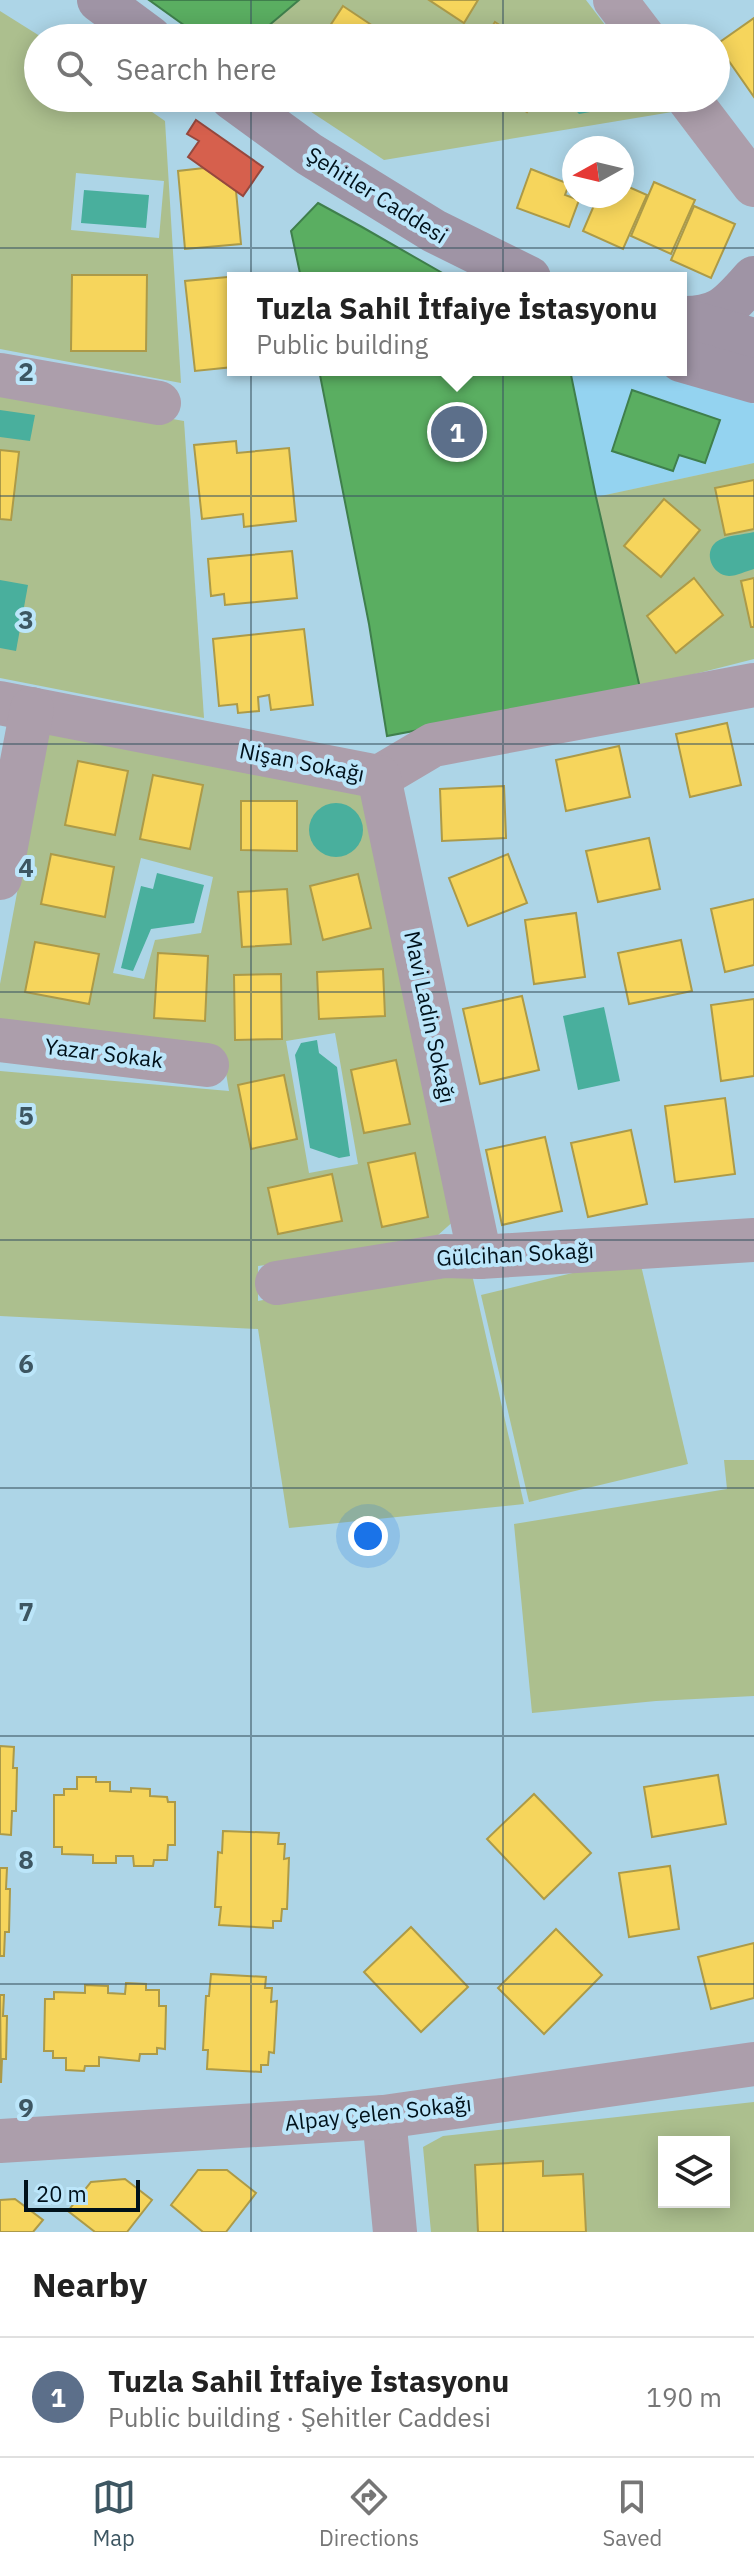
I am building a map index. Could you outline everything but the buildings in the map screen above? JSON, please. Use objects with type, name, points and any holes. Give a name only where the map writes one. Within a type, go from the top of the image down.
[{"type":"main road","points":[[99,0],[131,24]]},
{"type":"main road","name":"Şehitler Caddesi","points":[[251,112],[309,154],[434,231],[517,272]]},
{"type":"main road","points":[[687,319],[715,315],[728,307],[754,278]]},
{"type":"main road","points":[[687,321],[754,340]]},
{"type":"main road","points":[[687,362],[729,365],[754,356]]},
{"type":"main road","points":[[687,363],[754,381]]},
{"type":"street","points":[[615,0],[633,24]]},
{"type":"street","points":[[699,112],[754,185]]},
{"type":"street","points":[[0,375],[159,403]]},
{"type":"street","name":"Nişan Sokağı","points":[[16,706],[379,777],[433,745],[754,685]]},
{"type":"street","points":[[0,878],[16,706]]},
{"type":"street","name":"Mavi Ladin Sokağı","points":[[379,777],[480,1257]]},
{"type":"street","name":"Yazar Sokak","points":[[0,1040],[207,1065]]},
{"type":"street","name":"Gülcihan Sokağı","points":[[277,1283],[444,1256],[480,1257],[754,1240]]},
{"type":"street","name":"Alpay Çelen Sokağı","points":[[0,2141],[384,2117],[754,2064]]},
{"type":"street","points":[[384,2117],[395,2232]]},
{"type":"shaded area","points":[[299,0],[586,0],[604,24],[271,24]]},
{"type":"shaded area","points":[[0,11],[24,26],[24,112],[152,112],[165,121],[181,383],[0,349]],"holes":[[[76,173],[164,181],[159,238],[71,230]]]},
{"type":"shaded area","points":[[311,112],[672,112],[384,160]]},
{"type":"shaded area","points":[[84,190],[149,195],[146,228],[81,223]]},
{"type":"shaded area","points":[[571,376],[670,376],[754,404],[754,463],[596,497]]},
{"type":"shaded area","points":[[0,389],[184,421],[204,718],[0,678]]},
{"type":"shaded area","points":[[0,410],[35,415],[30,441],[0,437]]},
{"type":"shaded area","points":[[754,463],[754,659],[640,688],[596,497]]},
{"type":"shaded area","points":[[754,532],[754,569],[732,576],[723,575],[714,568],[710,552],[716,542]]},
{"type":"shaded area","points":[[0,580],[28,585],[16,651],[0,648]]},
{"type":"shaded area","points":[[48,727],[367,789],[457,1218],[427,1245],[258,1266],[258,1301],[450,1265],[471,1270],[524,1504],[289,1528],[258,1329],[0,1316],[0,1071],[229,1091],[223,1055],[0,1030],[0,984]],"holes":[[[141,858],[213,877],[201,933],[155,940],[144,979],[113,973]],[[335,1033],[358,1164],[309,1173],[286,1041]]]},
{"type":"shaded area","points":[[336,803],[355,811],[363,830],[355,849],[336,857],[317,849],[309,830],[317,811]]},
{"type":"shaded area","points":[[157,873],[204,885],[194,923],[151,929],[133,971],[121,968],[141,886],[153,889]]},
{"type":"shaded area","points":[[604,1007],[620,1081],[578,1090],[563,1016]]},
{"type":"shaded area","points":[[317,1040],[319,1053],[337,1067],[350,1156],[339,1158],[310,1148],[295,1055],[301,1043]]},
{"type":"shaded area","points":[[639,1257],[688,1464],[529,1502],[481,1295]]},
{"type":"shaded area","points":[[724,1460],[754,1460],[754,1696],[656,1701],[532,1713],[514,1524],[727,1489]]},
{"type":"shaded area","points":[[754,2102],[754,2232],[431,2232],[423,2147],[443,2136]]},
{"type":"place","name":"Tuzla Sahil İtfaiye İstasyonu","points":[[457,432]]}]
